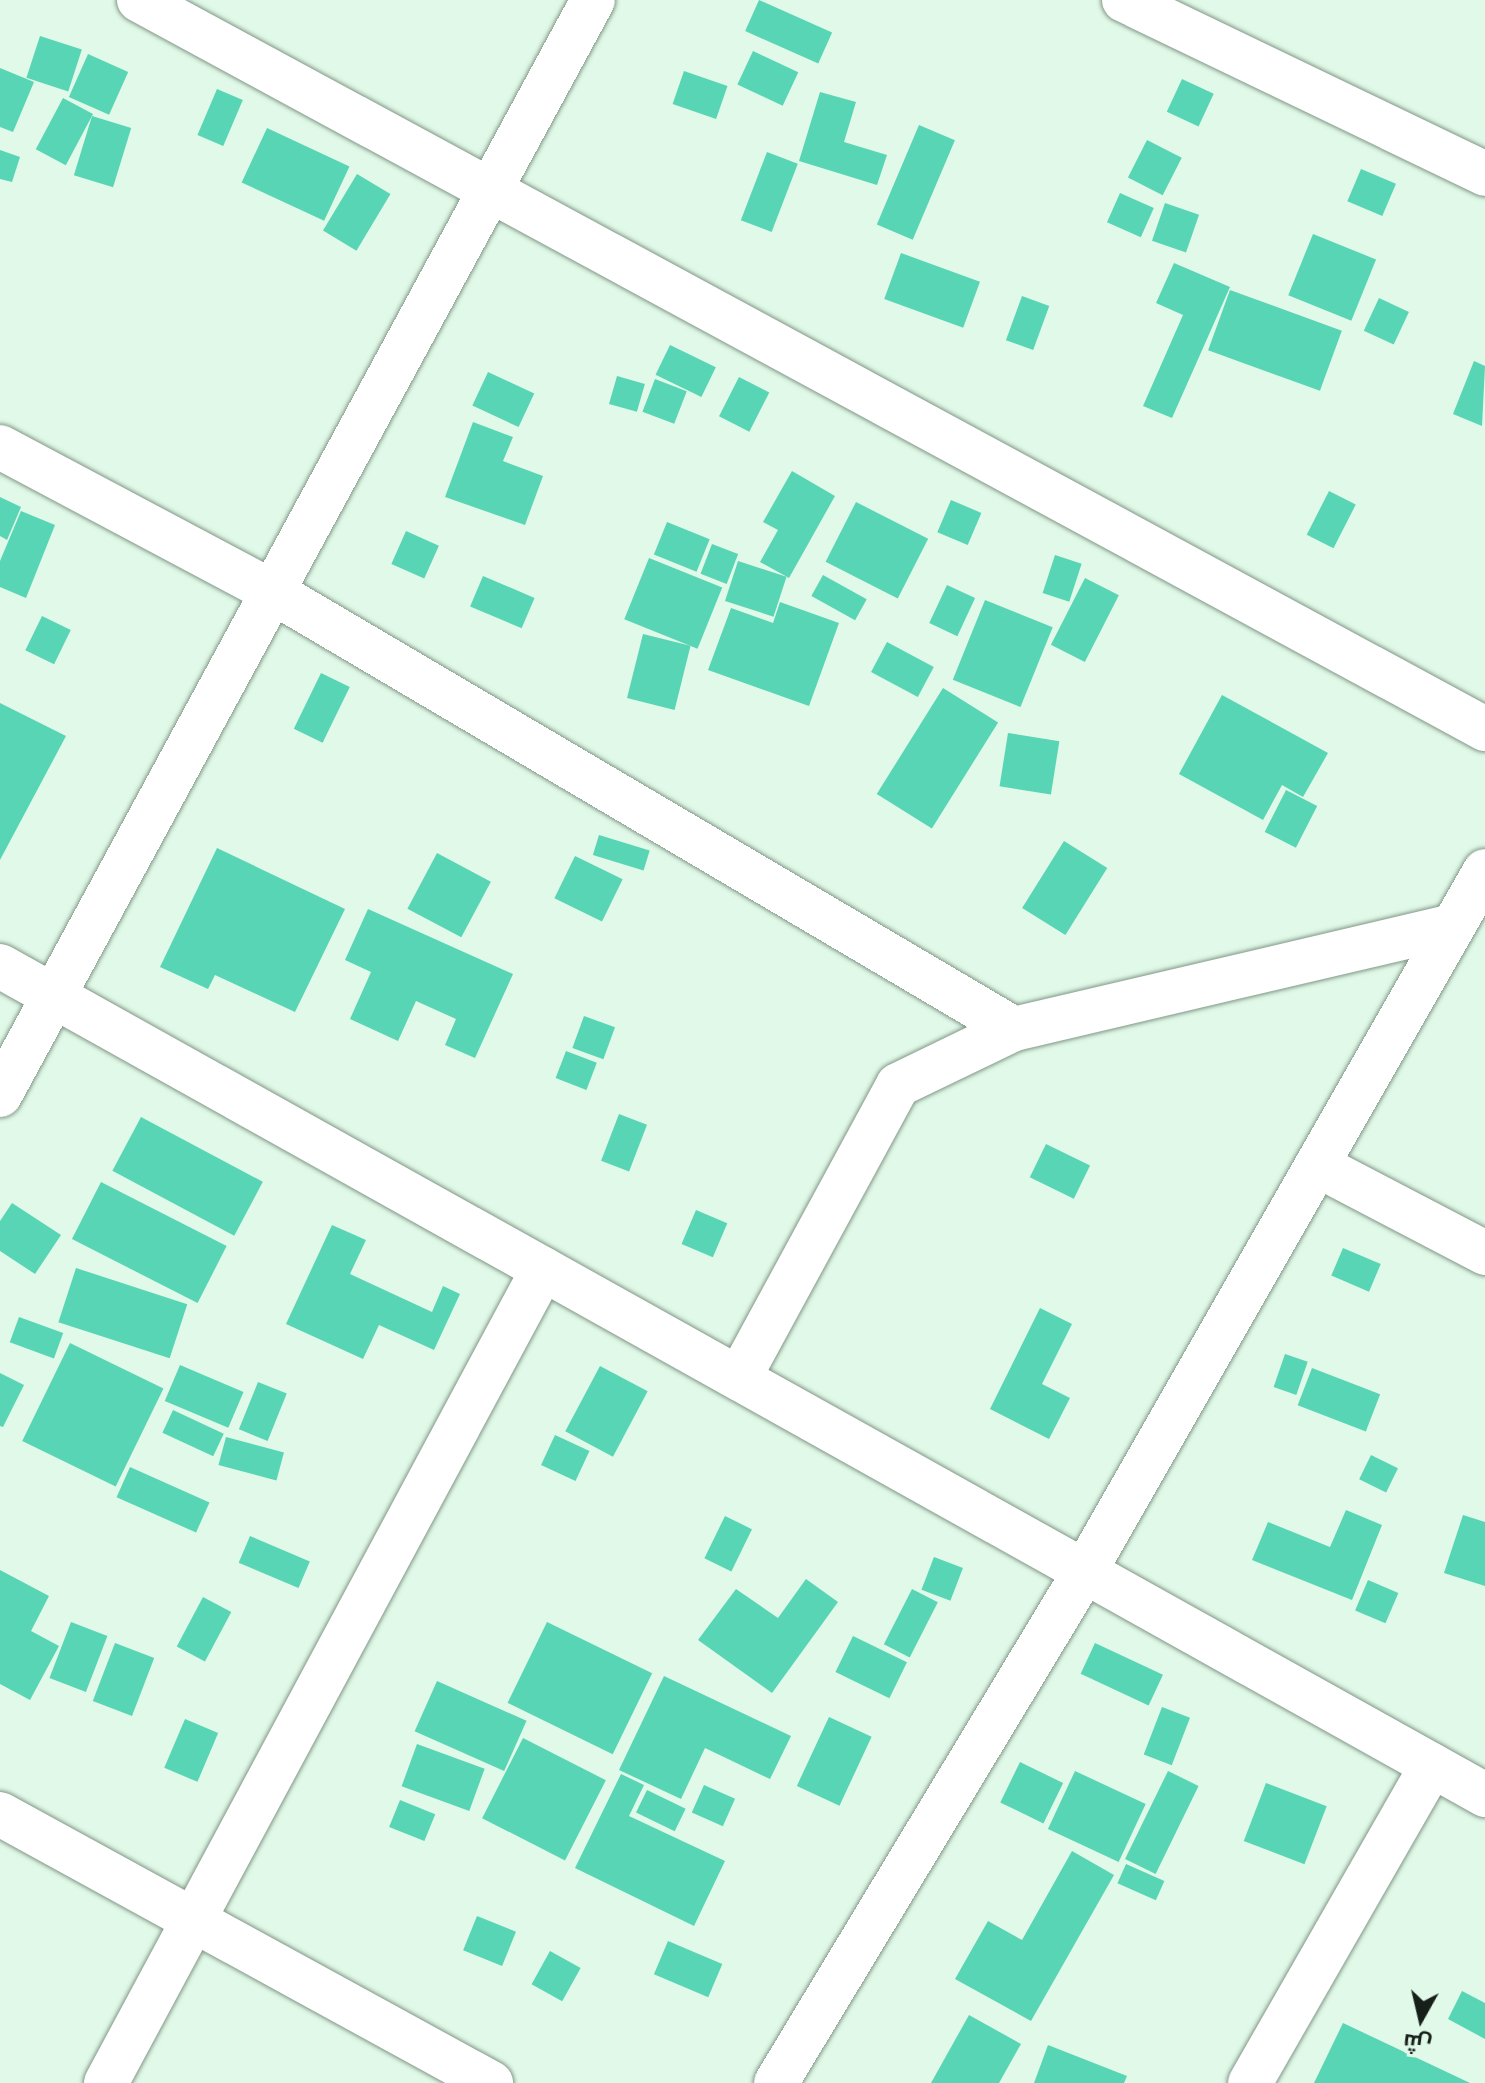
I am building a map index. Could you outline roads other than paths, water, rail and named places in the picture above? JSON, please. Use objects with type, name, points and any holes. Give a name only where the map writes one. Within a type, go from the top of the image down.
[{"type":"street","points":[[139,0],[489,193],[1485,729]]},
{"type":"street","points":[[0,1095],[593,0]]},
{"type":"street","points":[[1124,0],[1485,174]]},
{"type":"street","points":[[0,447],[273,592],[1014,1029]]},
{"type":"street","points":[[776,2083],[1085,1571],[1485,871]]},
{"type":"street","points":[[739,1378],[898,1085],[1014,1029],[1453,926]]},
{"type":"street","points":[[0,966],[1485,1795]]},
{"type":"street","points":[[1317,1165],[1485,1253]]},
{"type":"street","points":[[106,2083],[190,1918],[543,1269]]},
{"type":"street","points":[[1250,2083],[1432,1765]]},
{"type":"street","points":[[0,1814],[491,2083]]}]
